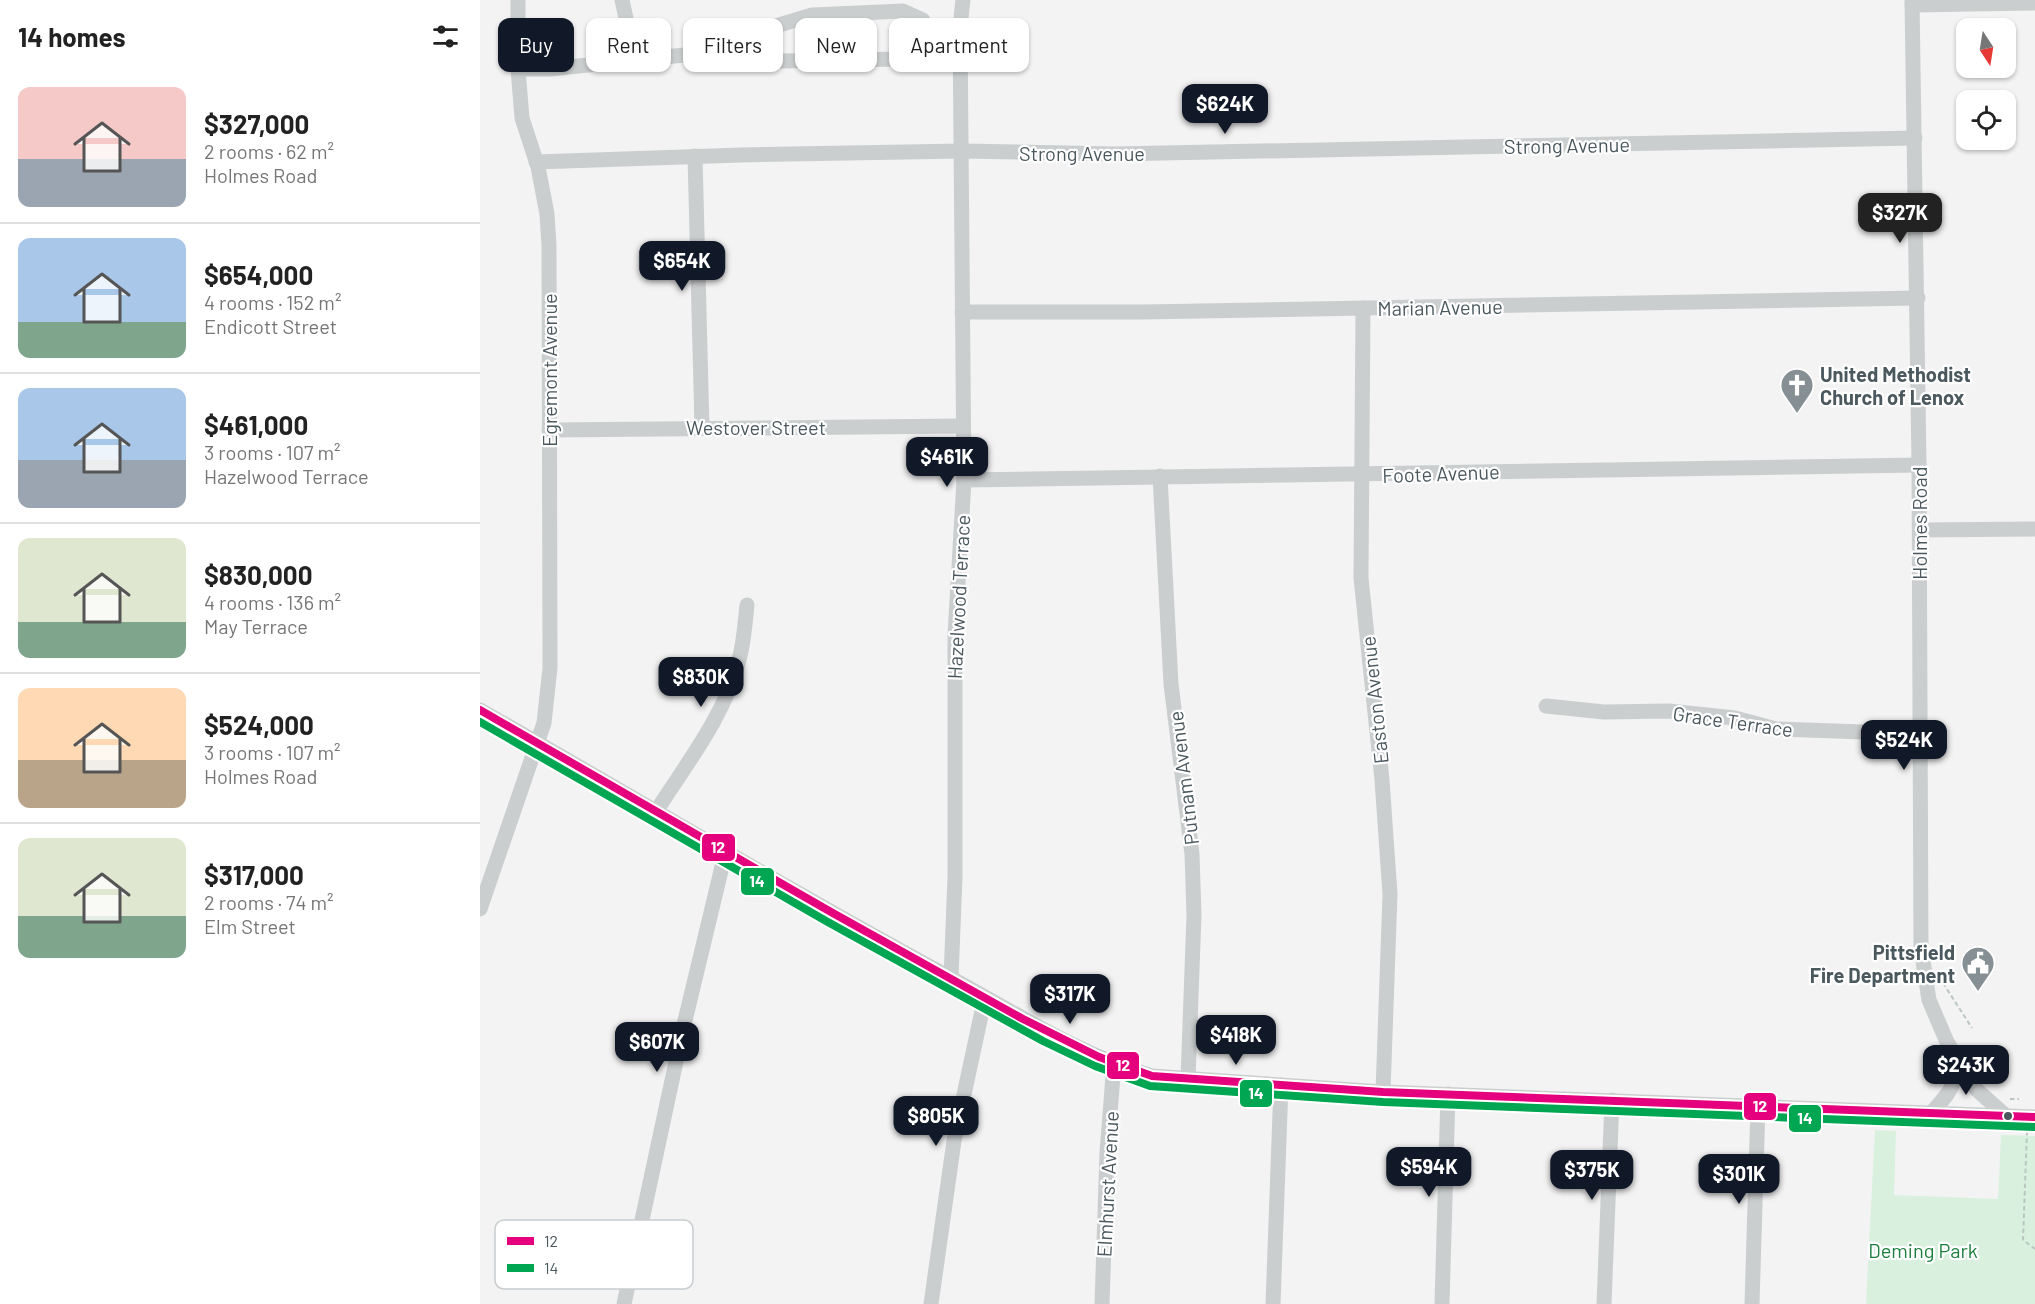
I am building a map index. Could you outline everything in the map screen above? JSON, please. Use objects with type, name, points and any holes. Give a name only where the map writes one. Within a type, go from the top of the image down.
[{"type":"street","name":"Egremont Avenue","points":[[518,0],[518,18]]},
{"type":"street","points":[[622,0],[626,18]]},
{"type":"street","name":"Hazelwood Terrace","points":[[951,978],[955,877],[955,646],[963,480],[963,151],[960,27],[963,0]]},
{"type":"street","points":[[1912,3],[2035,3]]},
{"type":"street","name":"Holmes Road","points":[[1912,3],[1918,298],[1921,948],[1929,1000],[1947,1042],[1977,1090],[2005,1115]]},
{"type":"street","points":[[903,11],[923,20],[926,34],[921,48],[904,59],[780,61],[752,58],[723,51],[739,37],[812,15],[903,11]]},
{"type":"street","name":"Egremont Avenue","points":[[480,909],[547,708],[550,668],[549,246],[547,214],[536,162],[522,118],[518,72]]},
{"type":"street","name":"Strong Avenue","points":[[536,162],[695,156],[963,151],[1115,154],[1915,138]]},
{"type":"street","points":[[695,156],[702,427]]},
{"type":"street","name":"Marian Avenue","points":[[962,312],[1363,308],[1918,298]]},
{"type":"street","name":"Easton Avenue","points":[[1363,308],[1360,578],[1382,780],[1390,894],[1383,1092]]},
{"type":"street","name":"Westover Street","points":[[549,430],[963,426]]},
{"type":"street","name":"Foote Avenue","points":[[963,480],[1919,465]]},
{"type":"street","name":"Putnam Avenue","points":[[1160,476],[1171,684],[1192,854],[1194,915],[1188,1079]]},
{"type":"street","points":[[1920,530],[2035,529]]},
{"type":"street","points":[[657,810],[718,712],[731,685],[739,660],[747,605]]},
{"type":"street","name":"Grace Terrace","points":[[1546,706],[1604,712],[1669,711],[1735,718],[1776,729],[1920,734]]},
{"type":"street","points":[[480,710],[883,942],[1059,1038],[1113,1063],[1152,1076],[1383,1092],[2032,1116]]},
{"type":"street","points":[[642,1220],[683,1029],[726,850]]},
{"type":"street","points":[[931,1304],[954,1142],[985,997]]},
{"type":"street","name":"Holmes Road","points":[[1933,1111],[1949,1092],[1955,1078],[1947,1042]]},
{"type":"street","name":"Elmhurst Avenue","points":[[1102,1304],[1107,1152],[1113,1063]]},
{"type":"street","points":[[1273,1304],[1281,1085]]},
{"type":"street","points":[[1442,1304],[1448,1094]]},
{"type":"street","points":[[1604,1304],[1612,1100]]},
{"type":"street","points":[[1752,1304],[1758,1106]]},
{"type":"street","points":[[624,1304],[627,1289]]},
{"type":"path","points":[[1943,983],[1972,1028]]},
{"type":"path","points":[[2032,1116],[2023,1240],[2035,1249]]},
{"type":"green space","name":"Deming Park","points":[[1875,1130],[1896,1131],[1894,1195],[1998,1199],[2001,1135],[2035,1136],[2035,1304],[1866,1304]]},
{"type":"transit line","name":"12","points":[[480,710],[831,912],[1023,1019],[1099,1057],[1152,1076],[1383,1092],[2035,1117]]},
{"type":"transit line","name":"14","points":[[480,722],[826,921],[1043,1041],[1095,1066],[1150,1086],[1383,1102],[2035,1127]]},
{"type":"place","name":"United Methodist Church of Lenox","points":[[1797,414]]},
{"type":"place","name":"Pittsfield Fire Department","points":[[1978,992]]}]
